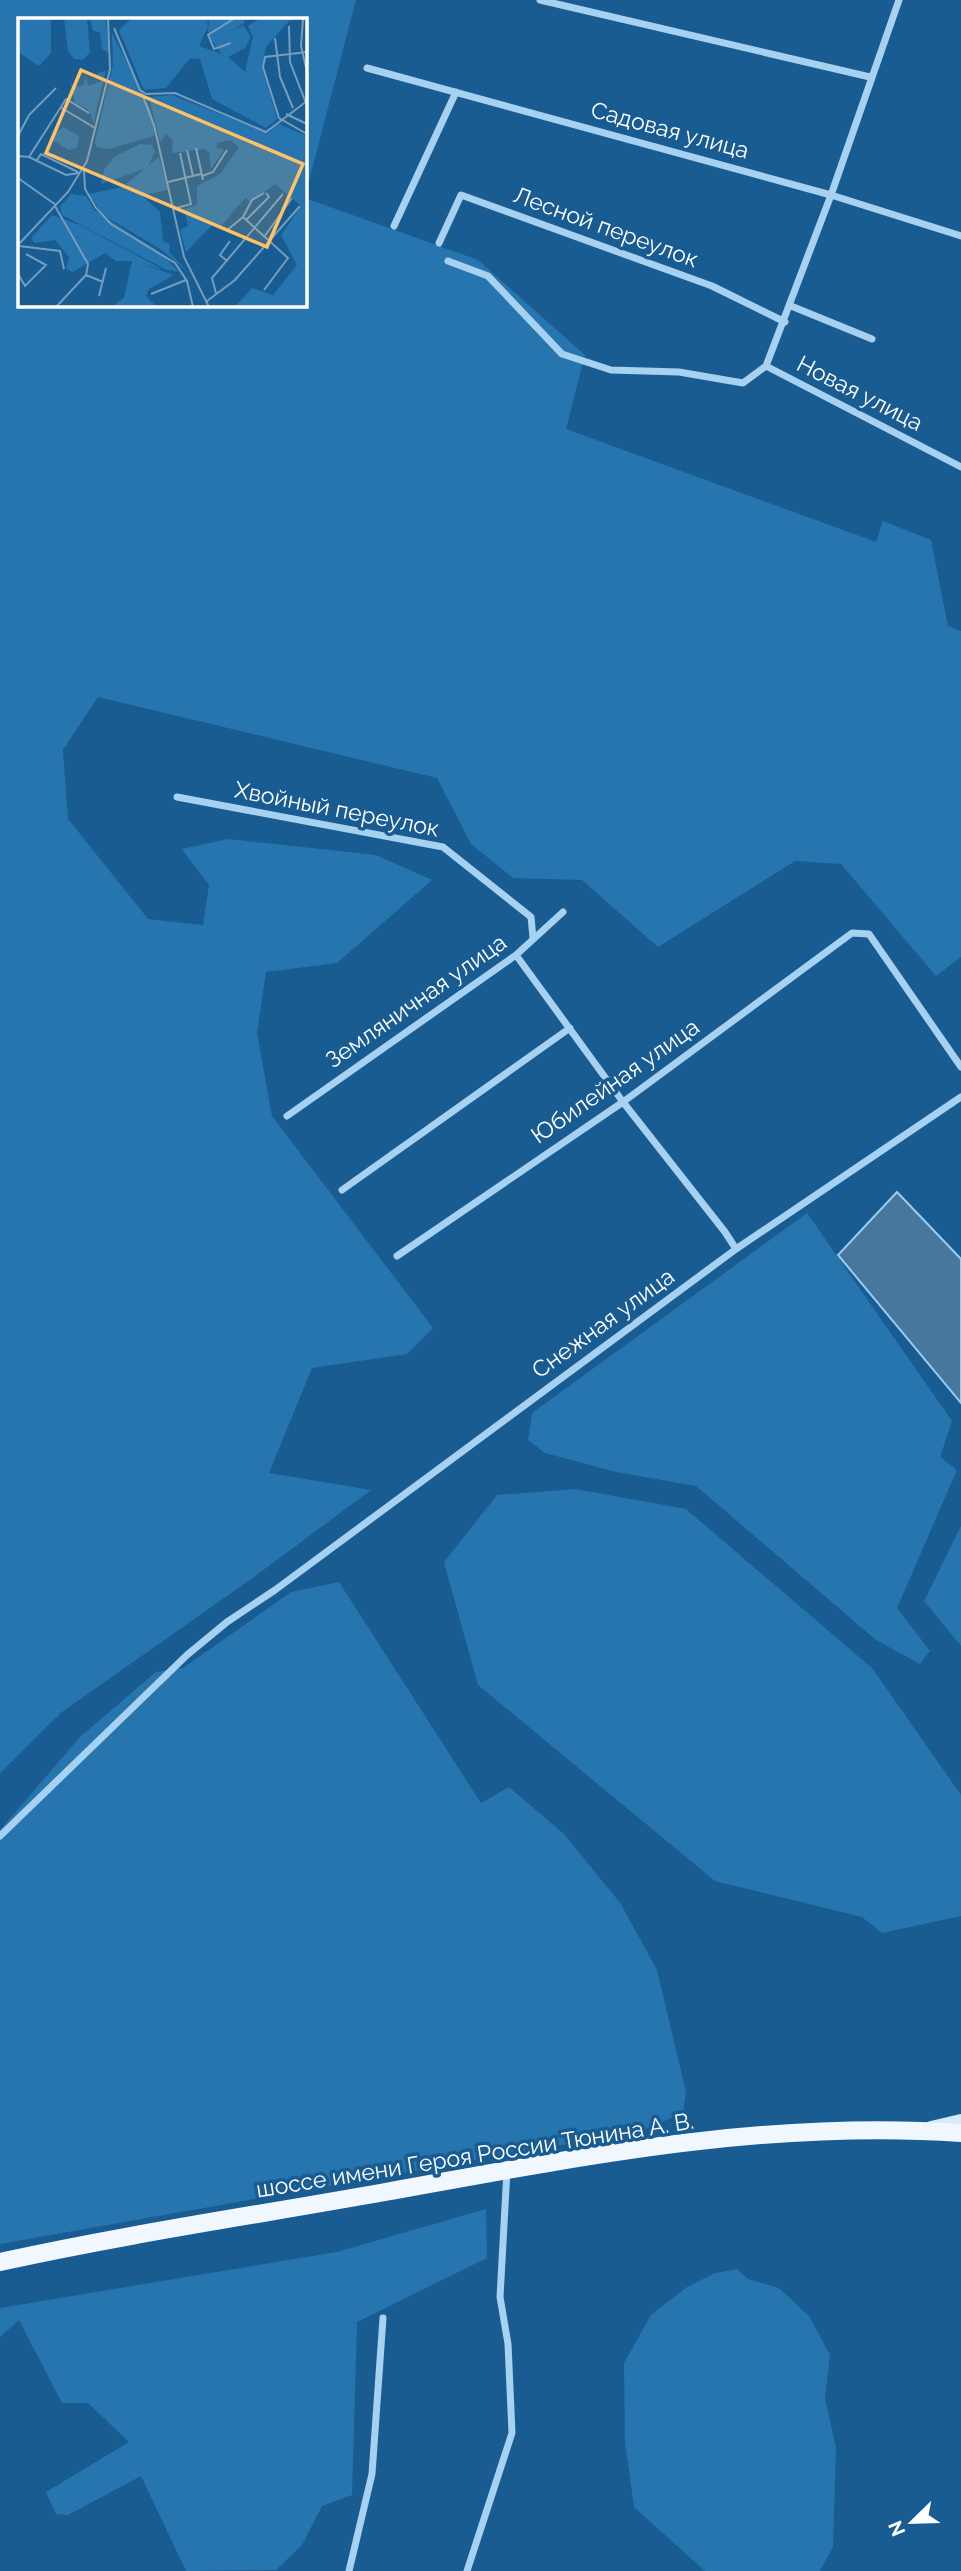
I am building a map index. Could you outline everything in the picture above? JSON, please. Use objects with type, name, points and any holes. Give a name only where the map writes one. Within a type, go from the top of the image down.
[{"type":"main road","points":[[920,2130],[961,2121]]},
{"type":"main road","name":"шоссе имени Героя России Тюнина А. В.","points":[[0,2262],[507,2170],[690,2143],[811,2131],[920,2130],[961,2133]]},
{"type":"street","points":[[540,0],[870,78]]},
{"type":"street","points":[[766,366],[785,323],[899,0]]},
{"type":"street","name":"Садовая улица","points":[[367,68],[831,195],[961,236]]},
{"type":"street","points":[[394,226],[456,92]]},
{"type":"street","name":"Лесной переулок","points":[[439,243],[461,195],[712,286],[785,323]]},
{"type":"street","name":"Новая улица","points":[[448,261],[488,276],[562,354],[611,370],[679,372],[743,383],[766,366],[961,467]]},
{"type":"street","points":[[791,306],[872,339]]},
{"type":"street","name":"Хвойный переулок","points":[[177,797],[443,847],[531,917],[533,938]]},
{"type":"street","name":"Земляничная улица","points":[[287,1116],[516,955],[563,912]]},
{"type":"street","name":"Юбилейная улица","points":[[397,1256],[623,1102],[852,933],[869,934],[961,1067]]},
{"type":"street","points":[[516,955],[623,1102],[736,1249]]},
{"type":"street","points":[[342,1190],[570,1028]]},
{"type":"street","name":"Снежная улица","points":[[0,1836],[187,1656],[228,1622],[736,1249],[961,1097]]},
{"type":"street","points":[[467,2571],[512,2433],[508,2344],[500,2297],[507,2170]]},
{"type":"street","points":[[349,2571],[372,2474],[383,2318]]},
{"type":"shaded area","points":[[0,0],[356,0],[306,192],[306,18],[18,18],[18,306],[306,306],[306,198],[478,260],[585,355],[566,429],[876,542],[883,521],[931,540],[948,626],[961,631],[961,957],[936,976],[841,864],[795,861],[658,947],[582,880],[513,878],[471,844],[437,778],[98,697],[63,750],[68,819],[148,919],[203,925],[209,885],[182,849],[228,839],[376,855],[432,880],[337,963],[266,972],[257,1033],[272,1116],[433,1328],[407,1354],[312,1368],[269,1473],[371,1490],[254,1577],[62,1712],[0,1773]]},
{"type":"shaded area","points":[[897,1192],[961,1259],[961,1403],[838,1255]]},
{"type":"shaded area","points":[[807,1213],[952,1421],[940,1457],[957,1470],[897,1608],[930,1651],[920,1664],[876,1640],[696,1486],[616,1472],[545,1453],[528,1440],[532,1413]]},
{"type":"shaded area","points":[[575,1489],[686,1509],[872,1668],[961,1795],[961,1916],[882,1933],[862,1917],[715,1881],[478,1685],[444,1562],[497,1495]]},
{"type":"shaded area","points":[[961,1526],[961,1646],[924,1601]]},
{"type":"shaded area","points":[[339,1582],[481,1803],[509,1787],[564,1834],[621,1904],[657,1970],[686,2092],[683,2113],[641,2131],[0,2244],[0,1830],[81,1736],[156,1672],[183,1668],[291,1592]]},
{"type":"shaded area","points":[[486,2209],[487,2258],[357,2322],[352,2495],[322,2506],[302,2545],[276,2570],[186,2571],[141,2476],[68,2515],[56,2514],[46,2492],[129,2442],[88,2403],[62,2403],[19,2320],[0,2337],[0,2308],[337,2252]]},
{"type":"shaded area","points":[[737,2269],[748,2279],[779,2288],[809,2316],[830,2355],[825,2398],[836,2448],[833,2547],[820,2571],[705,2571],[634,2507],[625,2442],[624,2363],[651,2315],[687,2287],[715,2273]]}]
